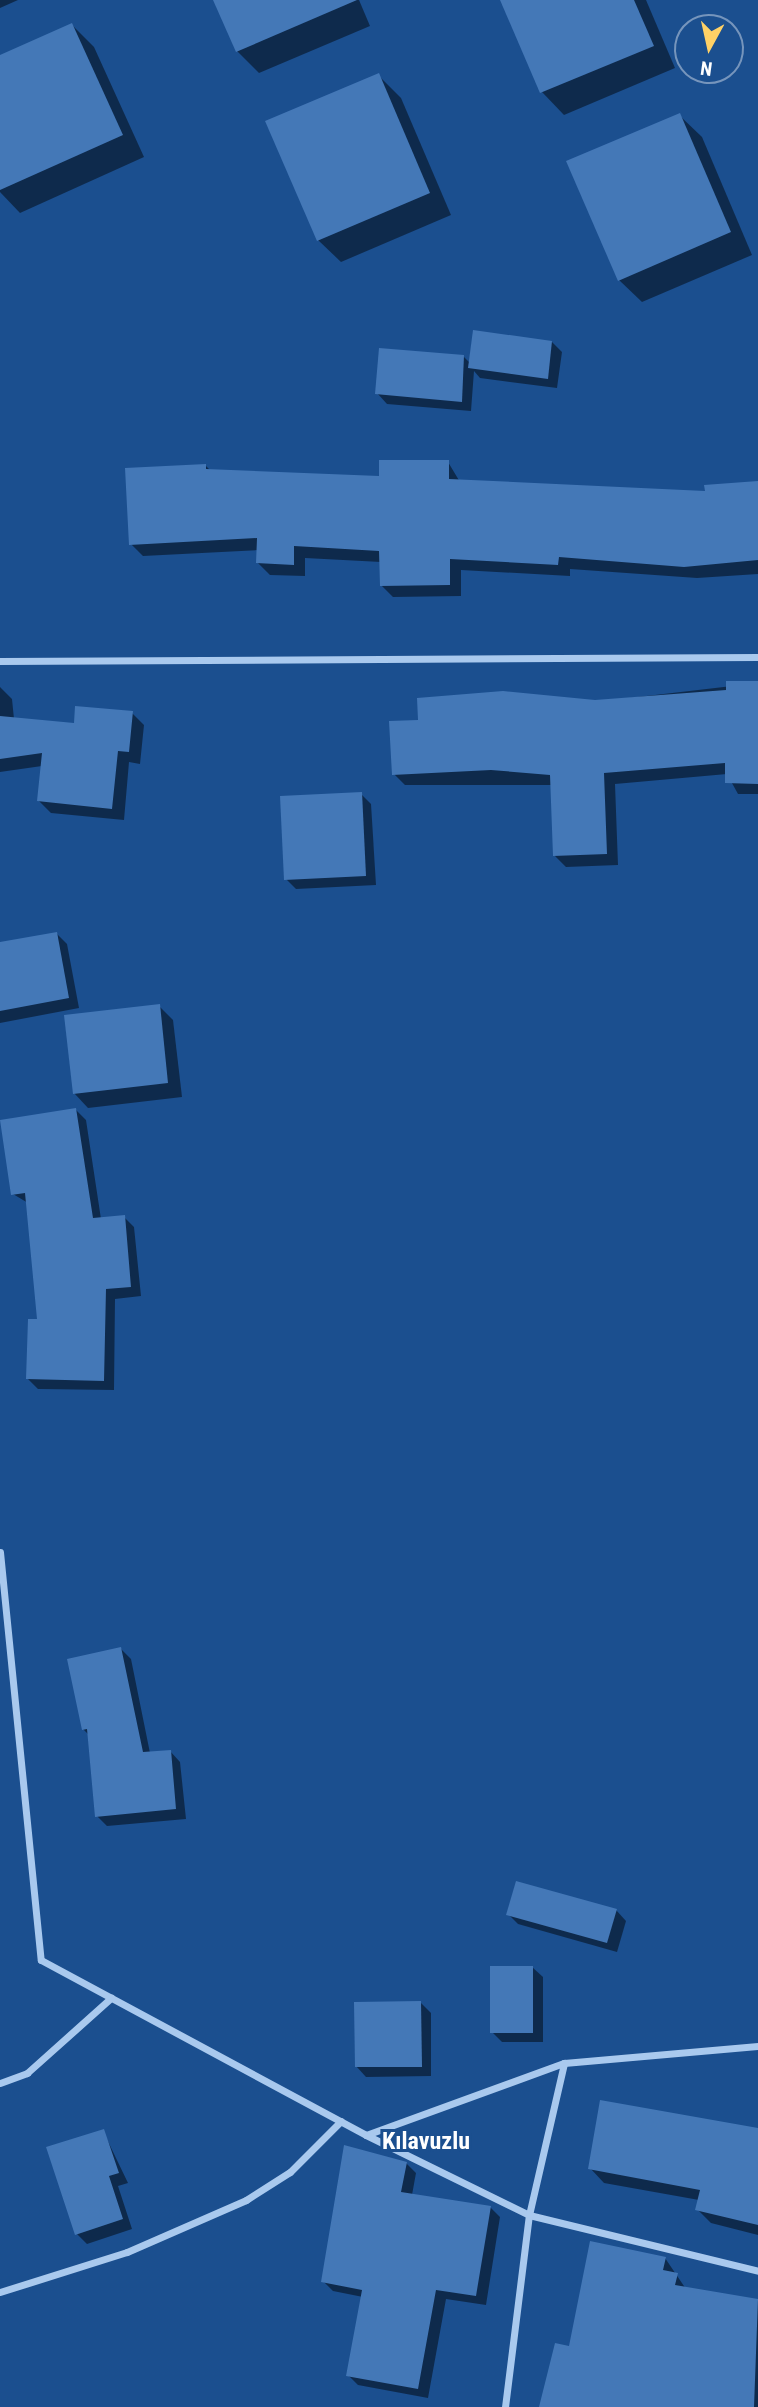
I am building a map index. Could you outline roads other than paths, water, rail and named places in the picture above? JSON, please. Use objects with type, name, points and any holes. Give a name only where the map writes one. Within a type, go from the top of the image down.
[{"type":"street","points":[[0,661],[758,657]]},
{"type":"street","points":[[0,1552],[41,1960],[341,2121],[529,2215],[758,2271]]},
{"type":"street","points":[[0,2083],[27,2073],[111,1997]]},
{"type":"street","points":[[366,2134],[564,2063],[758,2046]]},
{"type":"street","points":[[505,2407],[529,2215],[564,2063]]},
{"type":"street","points":[[0,2292],[127,2252],[246,2200],[290,2172],[341,2121]]},
{"type":"district","name":"Kılavuzlu","points":[[426,2142]]}]
